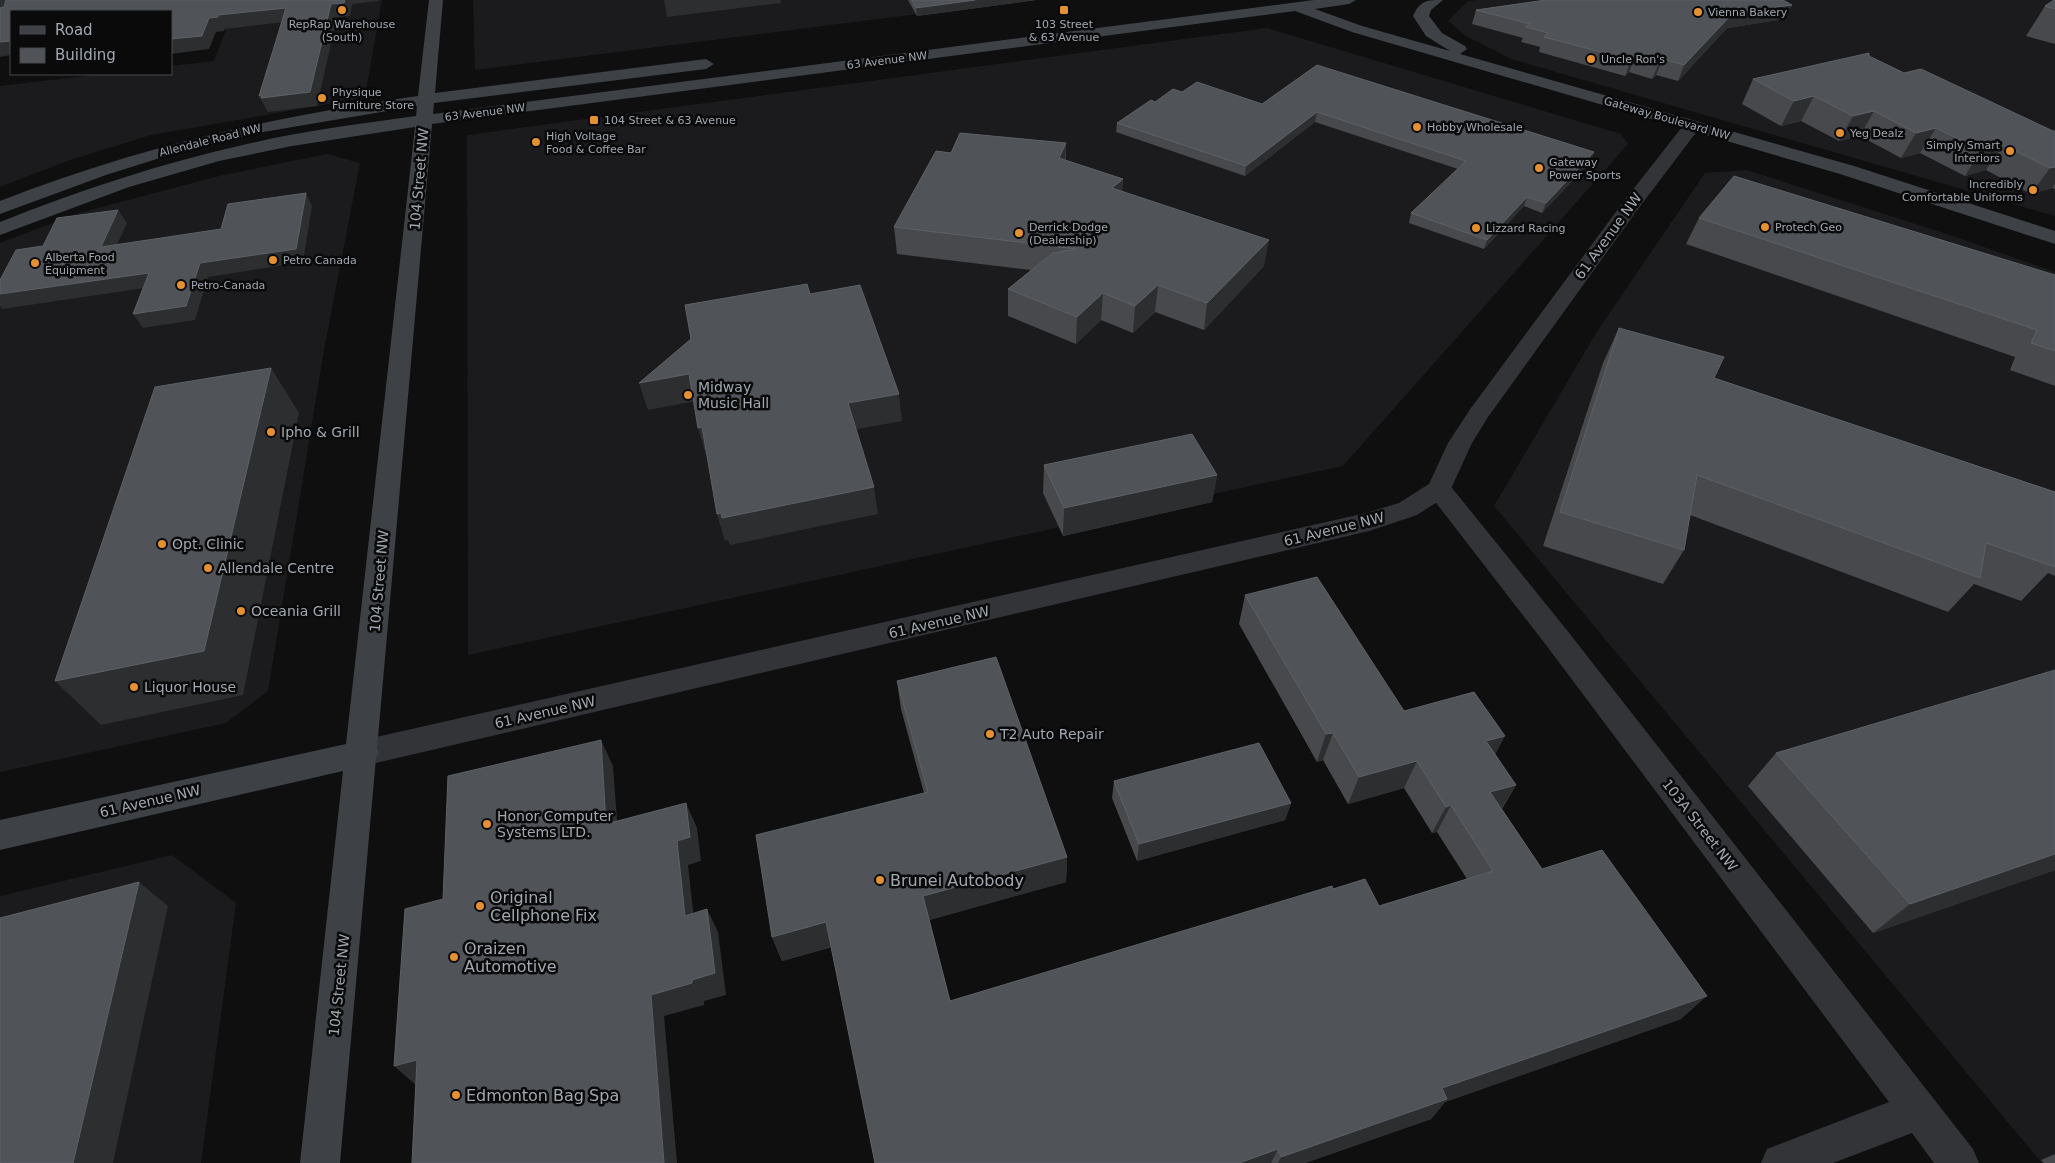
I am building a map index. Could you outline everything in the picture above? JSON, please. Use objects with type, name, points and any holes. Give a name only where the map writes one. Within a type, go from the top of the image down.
[{"type":"main road","name":"104 Street NW","points":[[320,1163],[363,753],[436,0]]},
{"type":"main road","name":"Gateway Boulevard NW","points":[[1279,0],[1357,29],[1903,187],[2055,238]]},
{"type":"main road","name":"63 Avenue NW","points":[[426,110],[1349,0]]},
{"type":"main road","points":[[1436,0],[1424,8],[1421,16],[1424,25],[1440,40],[1500,70]]},
{"type":"main road","name":"63 Avenue NW","points":[[426,110],[726,62]]},
{"type":"main road","name":"Allendale Road NW","points":[[0,208],[86,176],[199,141],[276,124],[375,106],[426,110]]},
{"type":"main road","name":"Allendale Road NW","points":[[0,229],[116,186],[247,149],[426,110]]},
{"type":"main road","name":"61 Avenue NW","points":[[0,835],[363,753]]},
{"type":"street","name":"61 Avenue NW","points":[[363,753],[1369,522],[1408,509],[1425,500],[1439,489],[1460,443],[1479,413],[1631,205],[1692,126]]},
{"type":"street","name":"103A Street NW","points":[[1439,489],[1556,637],[1959,1163]]},
{"type":"street","points":[[1781,1163],[1918,1110]]},
{"type":"shaded area","points":[[268,0],[382,0],[365,96],[357,99],[151,135],[70,160],[0,187],[0,86],[94,75],[172,75],[172,66],[214,61],[236,4]]},
{"type":"shaded area","points":[[473,0],[1028,0],[475,70]]},
{"type":"shaded area","points":[[2055,0],[2055,216],[1511,59],[1466,36],[1448,21],[1468,1]]},
{"type":"shaded area","points":[[1267,28],[1621,134],[1628,144],[1343,466],[468,655],[467,135]]},
{"type":"shaded area","name":"Allendale Centre","points":[[327,154],[360,163],[324,350],[268,691],[226,723],[0,772],[0,243],[79,213],[219,176]]},
{"type":"shaded area","points":[[1747,170],[1953,236],[2055,272],[2055,1163],[2042,1163],[1494,506],[1598,330],[1705,173]]},
{"type":"shaded area","points":[[172,855],[236,903],[201,1163],[0,1163],[0,896]]},
{"type":"building","points":[[6,0],[345,0],[344,3],[331,4],[310,92],[261,98],[262,95],[259,96],[286,8],[218,15],[218,17],[209,18],[202,36],[172,39],[172,10],[10,10],[10,41],[0,42],[0,8],[4,7]]},
{"type":"building","points":[[912,0],[975,0],[916,8]]},
{"type":"building","points":[[1546,0],[1783,0],[1792,5],[1733,13],[1684,65],[1663,59],[1659,63],[1635,57],[1631,60],[1544,37],[1548,33],[1526,27],[1530,24],[1476,10]]},
{"type":"building","points":[[2054,0],[2055,9],[2045,6]]},
{"type":"building","points":[[1869,53],[1869,56],[1904,73],[1921,69],[2055,131],[2055,167],[2050,168],[2003,145],[1981,150],[1936,128],[1916,133],[1874,111],[1853,116],[1814,96],[1794,101],[1753,79]]},
{"type":"building","points":[[1317,65],[1594,152],[1546,203],[1527,197],[1487,240],[1411,213],[1466,161],[1317,112],[1246,166],[1117,123],[1151,100],[1155,102],[1173,89],[1182,92],[1197,82],[1262,104]]},
{"type":"building","points":[[960,133],[1066,143],[1059,158],[1123,179],[1112,188],[1269,240],[1207,303],[1158,285],[1135,306],[1103,293],[1077,317],[1008,289],[1053,253],[1076,249],[894,227],[936,151],[951,153]]},
{"type":"building","points":[[1734,176],[2055,275],[2055,351],[2031,343],[2037,330],[1699,218]]},
{"type":"building","points":[[306,193],[296,249],[200,263],[186,306],[133,314],[149,273],[0,294],[0,280],[16,250],[43,246],[57,218],[118,210],[101,247],[221,229],[228,204]]},
{"type":"building","points":[[807,284],[810,294],[860,285],[899,394],[848,403],[874,487],[722,518],[721,513],[717,514],[702,427],[698,428],[689,374],[639,383],[691,339],[685,305]]},
{"type":"building","points":[[1619,328],[1724,357],[1714,378],[2055,492],[2055,567],[1986,543],[1980,578],[1697,475],[1684,550],[1560,512]]},
{"type":"building","points":[[271,368],[204,651],[55,681],[155,387]]},
{"type":"building","points":[[1192,434],[1217,475],[1064,508],[1044,465]]},
{"type":"building","points":[[1317,577],[1404,711],[1474,692],[1505,736],[1486,741],[1516,785],[1490,792],[1542,869],[1602,850],[1707,996],[1442,1088],[1447,1099],[1281,1157],[1278,1149],[1239,1163],[875,1163],[826,922],[772,937],[756,835],[928,792],[897,681],[996,657],[1067,857],[923,896],[950,1001],[1332,886],[1333,889],[1365,879],[1379,906],[1493,871],[1451,805],[1446,807],[1417,761],[1359,777],[1333,733],[1326,734],[1245,595]]},
{"type":"building","points":[[2055,670],[2055,854],[1910,904],[1776,753]]},
{"type":"building","points":[[601,740],[606,824],[686,803],[690,837],[677,841],[685,916],[707,909],[715,973],[692,980],[692,983],[651,995],[664,1163],[412,1163],[417,1060],[394,1066],[405,909],[443,899],[448,776]]},
{"type":"building","points":[[1259,743],[1291,803],[1139,844],[1114,781]]},
{"type":"building","points":[[139,882],[73,1163],[0,1163],[0,918]]},
{"type":"place","name":"RepRap Warehouse (South)","points":[[342,10]]},
{"type":"place","name":"103 Street & 63 Avenue","points":[[1064,10]]},
{"type":"place","name":"Vienna Bakery","points":[[1698,12]]},
{"type":"place","name":"Uncle Ron's","points":[[1591,59]]},
{"type":"place","name":"Physique Furniture Store","points":[[322,98]]},
{"type":"place","name":"104 Street & 63 Avenue","points":[[594,120]]},
{"type":"place","name":"Hobby Wholesale","points":[[1417,127]]},
{"type":"place","name":"Yeg Dealz","points":[[1840,133]]},
{"type":"place","name":"High Voltage Food & Coffee Bar","points":[[536,142]]},
{"type":"place","name":"Simply Smart Interiors","points":[[2010,151]]},
{"type":"place","name":"Gateway Power Sports","points":[[1539,168]]},
{"type":"place","name":"Incredibly Comfortable Uniforms","points":[[2033,190]]},
{"type":"place","name":"Protech Geo","points":[[1765,227]]},
{"type":"place","name":"Lizzard Racing","points":[[1476,228]]},
{"type":"place","name":"Derrick Dodge (Dealership)","points":[[1019,233]]},
{"type":"place","name":"Petro Canada","points":[[273,260]]},
{"type":"place","name":"Alberta Food Equipment","points":[[35,263]]},
{"type":"place","name":"Petro-Canada","points":[[181,285]]},
{"type":"place","name":"Midway Music Hall","points":[[688,395]]},
{"type":"place","name":"Ipho & Grill","points":[[271,432]]},
{"type":"place","name":"Opt. Clinic","points":[[162,544]]},
{"type":"place","name":"Allendale Centre","points":[[208,568]]},
{"type":"place","name":"Oceania Grill","points":[[241,611]]},
{"type":"place","name":"Liquor House","points":[[134,687]]},
{"type":"place","name":"T2 Auto Repair","points":[[990,734]]},
{"type":"place","name":"Honor Computer Systems LTD.","points":[[487,824]]},
{"type":"place","name":"Brunei Autobody","points":[[880,880]]},
{"type":"place","name":"Original Cellphone Fix","points":[[480,906]]},
{"type":"place","name":"Oraizen Automotive","points":[[454,957]]},
{"type":"place","name":"Edmonton Bag Spa","points":[[456,1095]]}]
